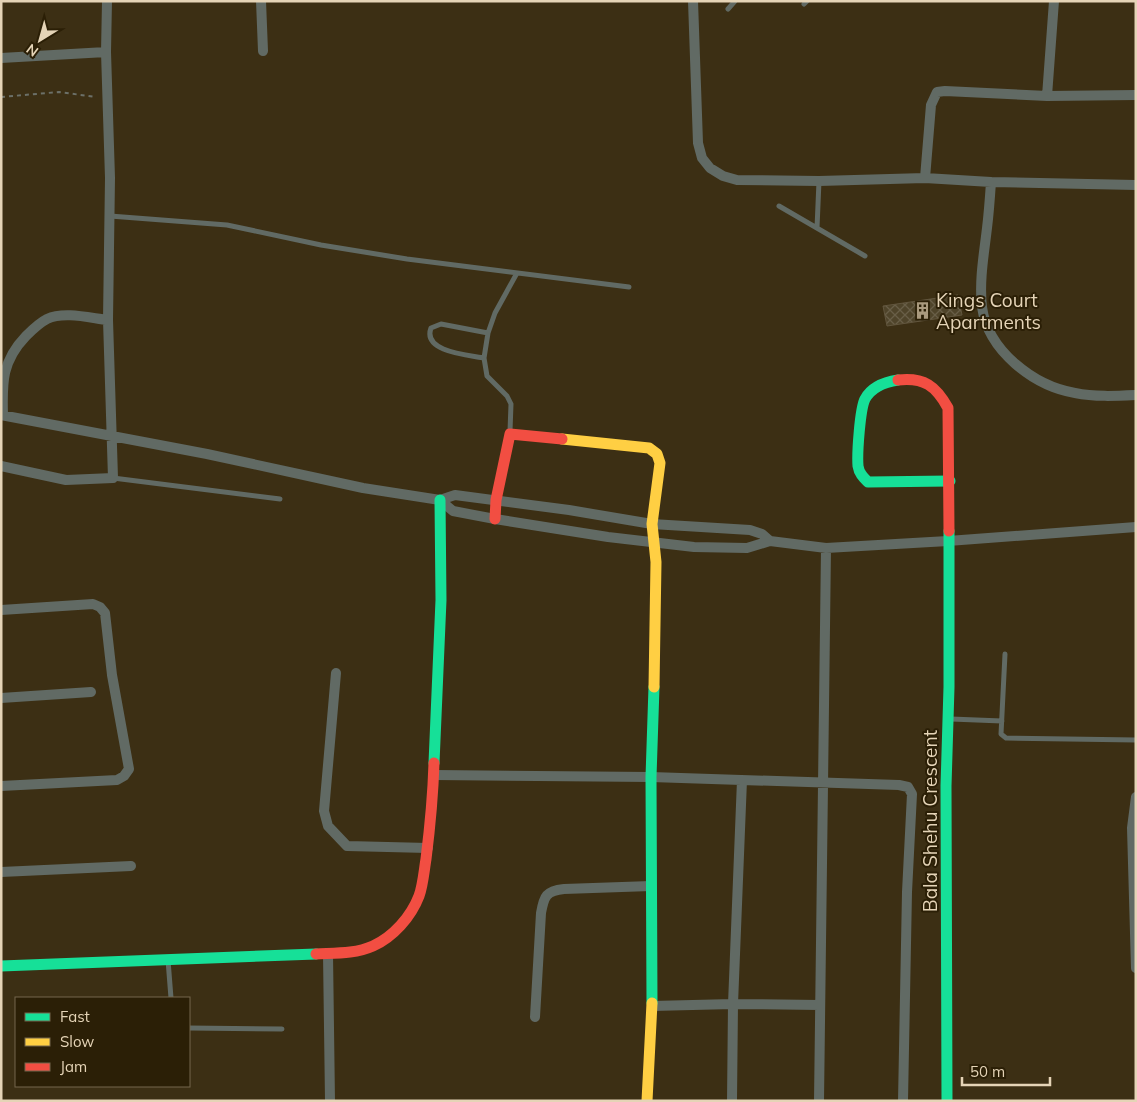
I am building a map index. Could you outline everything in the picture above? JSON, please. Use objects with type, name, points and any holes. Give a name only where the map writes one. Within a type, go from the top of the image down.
[{"type":"street","points":[[1,466],[66,480],[113,478],[108,320],[110,178],[106,52],[107,1]]},
{"type":"street","points":[[261,1],[263,50]]},
{"type":"street","points":[[694,1],[698,143],[702,158],[710,168],[723,176],[736,180],[819,181],[925,178],[991,182],[1136,185]]},
{"type":"street","points":[[1046,96],[1054,1]]},
{"type":"street","points":[[1,58],[106,52]]},
{"type":"street","points":[[925,178],[931,105],[937,92],[1046,96],[1136,95]]},
{"type":"street","points":[[991,182],[981,277],[982,307],[985,322],[993,337],[1022,370],[1054,388],[1094,396],[1136,395]]},
{"type":"street","points":[[108,320],[64,316],[48,319],[33,329],[12,352],[6,365],[2,415],[207,454],[363,488],[440,500],[455,494],[652,524],[750,530],[762,534],[770,541]]},
{"type":"street","points":[[906,378],[917,379],[927,383],[936,390],[948,408],[950,482],[868,482],[861,476],[858,466],[862,411],[865,399],[874,388],[884,382],[906,378]]},
{"type":"street","points":[[495,519],[496,500],[510,434],[638,446],[653,449],[659,457],[660,463],[652,524],[656,562],[656,599],[652,778],[652,1006],[647,1101]]},
{"type":"street","name":"Bala Shehu Crescent","points":[[947,1101],[946,786],[950,482]]},
{"type":"street","points":[[440,500],[453,511],[495,519],[653,543],[694,547],[747,548],[770,541],[826,548],[1136,527]]},
{"type":"street","points":[[1,966],[355,952],[374,946],[396,932],[410,913],[418,896],[428,848],[434,775],[441,600],[440,500]]},
{"type":"street","points":[[819,1101],[826,548]]},
{"type":"street","points":[[1,610],[93,604],[102,609],[105,613],[112,675],[129,769],[124,776],[116,780],[1,786]]},
{"type":"street","points":[[336,673],[324,811],[328,826],[347,846],[428,848]]},
{"type":"street","points":[[1,698],[91,692]]},
{"type":"street","points":[[434,775],[742,780],[899,785],[908,787],[912,794],[907,892],[903,1101]]},
{"type":"street","points":[[732,1101],[733,1004],[742,780]]},
{"type":"street","points":[[1136,797],[1132,828],[1136,968]]},
{"type":"street","points":[[1,872],[131,866]]},
{"type":"street","points":[[535,1018],[542,903],[550,891],[651,886]]},
{"type":"street","points":[[328,954],[330,1101]]},
{"type":"street","points":[[652,1006],[733,1004],[820,1005]]},
{"type":"lane","points":[[728,8],[735,1]]},
{"type":"lane","points":[[817,228],[819,181]]},
{"type":"lane","points":[[779,206],[865,256]]},
{"type":"lane","points":[[110,216],[227,225],[406,259],[629,287]]},
{"type":"lane","points":[[510,434],[510,404],[507,396],[487,376],[484,358],[488,333],[495,313],[517,272]]},
{"type":"lane","points":[[484,358],[443,350],[430,339],[429,333],[431,328],[441,324],[488,333]]},
{"type":"lane","points":[[113,478],[280,499]]},
{"type":"lane","points":[[1004,654],[1002,734],[1006,738],[1136,740]]},
{"type":"lane","points":[[948,719],[1002,721]]},
{"type":"lane","points":[[168,960],[171,997]]},
{"type":"lane","points":[[190,1028],[282,1029]]},
{"type":"path","points":[[1,97],[59,92],[108,99]]},
{"type":"building","name":"Kings Court Apartments","points":[[958,295],[962,315],[887,326],[883,306]]},
{"type":"traffic: fast","points":[[898,380],[879,385],[865,399],[858,442],[858,466],[860,473],[868,482],[950,481]]},
{"type":"traffic: fast","points":[[434,763],[441,600],[440,500]]},
{"type":"traffic: fast","points":[[947,1101],[946,786],[949,687],[949,531]]},
{"type":"traffic: fast","points":[[652,1003],[651,777],[654,687]]},
{"type":"traffic: fast","points":[[1,966],[316,954]]},
{"type":"traffic: slow","points":[[562,439],[649,448],[657,454],[660,463],[652,524],[656,562],[654,687]]},
{"type":"traffic: slow","points":[[647,1101],[652,1003]]},
{"type":"traffic: jam","points":[[898,380],[915,380],[928,385],[939,394],[948,408],[949,531]]},
{"type":"traffic: jam","points":[[495,519],[496,500],[510,434],[562,439]]},
{"type":"traffic: jam","points":[[316,954],[352,952],[373,946],[394,932],[416,904],[426,859],[434,763]]},
{"type":"place","name":"Kings Court Apartments","points":[[922,311]]}]
